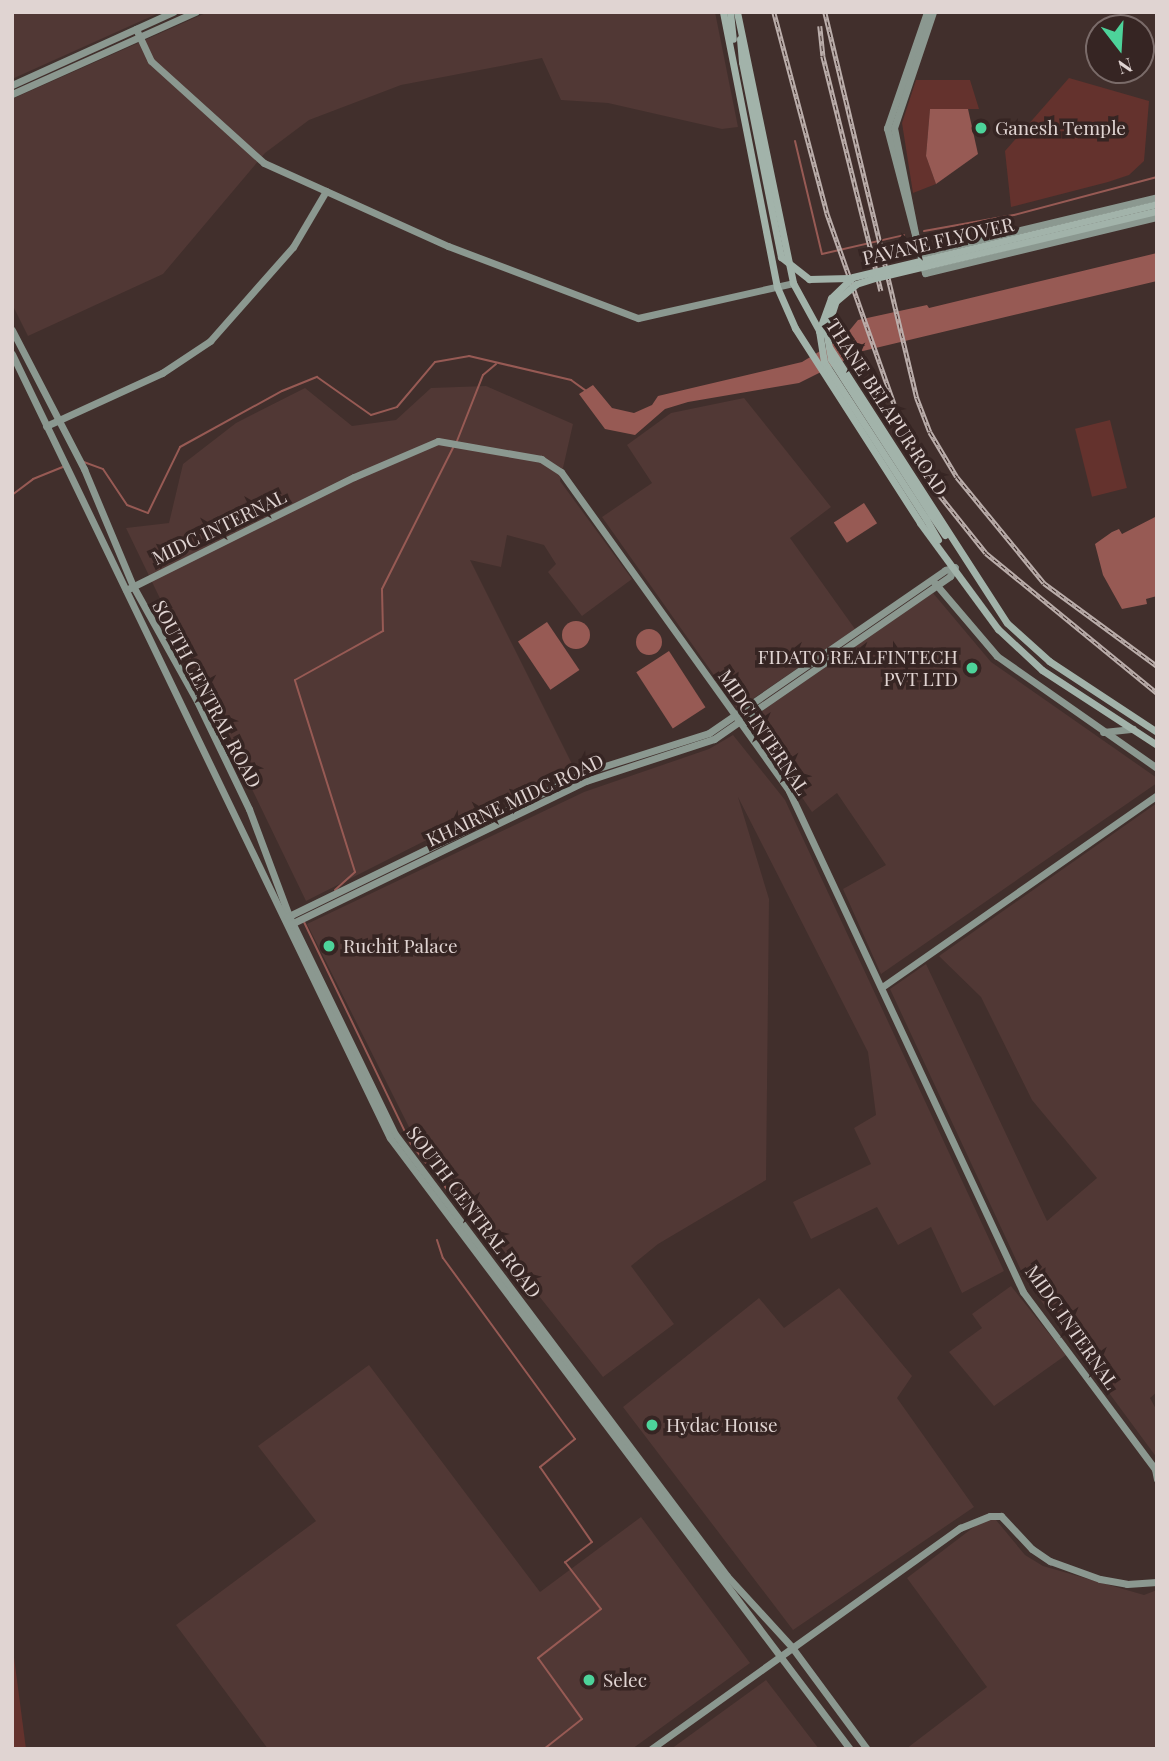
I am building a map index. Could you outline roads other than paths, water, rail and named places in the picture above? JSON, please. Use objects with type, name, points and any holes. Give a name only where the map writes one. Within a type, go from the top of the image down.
[{"type":"main road","points":[[12,94],[138,33],[173,12]]},
{"type":"main road","points":[[12,85],[195,12]]},
{"type":"main road","points":[[927,12],[887,128],[925,273],[1157,217]]},
{"type":"main road","points":[[917,243],[894,128],[933,12]]},
{"type":"main road","points":[[731,13],[739,63],[781,257],[809,279],[830,282],[853,277]]},
{"type":"main road","points":[[731,13],[739,63]]},
{"type":"main road","name":"THANE BELAPUR ROAD","points":[[731,13],[793,283],[828,345],[937,512],[964,561],[1007,623],[1031,646],[1157,732]]},
{"type":"main road","points":[[138,33],[151,61],[264,163],[448,246],[638,318],[793,283]]},
{"type":"main road","name":"THANE BELAPUR ROAD","points":[[739,63],[777,287],[811,354],[920,523],[955,567],[998,629],[1023,655],[1157,745]]},
{"type":"main road","points":[[46,426],[162,373],[210,341],[293,247],[326,191]]},
{"type":"main road","points":[[920,254],[1157,197]]},
{"type":"main road","name":"PAVANE FLYOVER","points":[[964,561],[929,517],[821,351],[825,308],[853,277],[1157,204]]},
{"type":"main road","name":"PAVANE FLYOVER","points":[[955,567],[929,517],[831,359],[826,331],[836,301],[856,284],[875,278],[1157,211]]},
{"type":"main road","name":"SOUTH CENTRAL ROAD","points":[[12,330],[80,461],[130,588],[197,701],[249,809],[288,921],[395,1135],[727,1576],[791,1646],[867,1749]]},
{"type":"main road","points":[[12,355],[24,355]]},
{"type":"main road","name":"SOUTH CENTRAL ROAD","points":[[12,355],[130,588],[390,1138],[849,1749]]},
{"type":"main road","points":[[15,364],[24,355]]},
{"type":"main road","name":"MIDC INTERNAL","points":[[130,588],[354,477],[438,441],[541,459],[561,472],[789,791],[1023,1292],[1155,1469],[1157,1479]]},
{"type":"main road","name":"KHAIRNE MIDC ROAD","points":[[288,921],[586,781],[714,739],[737,718],[955,567]]},
{"type":"main road","points":[[934,582],[997,656],[1157,768]]},
{"type":"main road","points":[[1103,732],[1133,729]]},
{"type":"main road","points":[[882,987],[1157,795]]},
{"type":"main road","points":[[651,1749],[791,1646],[960,1528],[990,1516],[1001,1516],[1032,1549],[1050,1560],[1100,1579],[1127,1584],[1157,1582]]},
{"type":"waterway","points":[[795,141],[822,254],[904,235]]},
{"type":"waterway","points":[[924,231],[1014,215],[1157,177]]},
{"type":"waterway","points":[[81,461],[103,469],[127,505],[148,513],[180,447],[282,391],[317,377],[371,415],[397,407],[435,362],[469,356],[571,380],[586,391]]},
{"type":"waterway","points":[[457,441],[483,375],[496,364]]},
{"type":"waterway","points":[[335,890],[355,872],[295,680],[383,631],[382,589],[454,446]]},
{"type":"waterway","points":[[12,495],[33,479],[63,467]]},
{"type":"waterway","points":[[304,922],[411,1144],[466,1213]]},
{"type":"waterway","points":[[437,1240],[443,1258],[575,1439],[540,1467],[592,1542],[565,1562],[601,1609],[538,1658],[582,1719],[544,1749]]},
{"type":"railway","points":[[774,12],[827,213],[905,434],[934,488],[986,553],[1157,693]]},
{"type":"railway","points":[[825,12],[917,398],[930,432],[957,477],[1044,583],[1157,666]]},
{"type":"railway","points":[[820,26],[823,56],[881,291]]},
{"type":"place","name":"Ganesh Temple","points":[[981,128]]},
{"type":"place","name":"FIDATO REALFINTECH PVT LTD","points":[[972,668]]},
{"type":"place","name":"Ruchit Palace","points":[[329,946]]},
{"type":"place","name":"Hydac House","points":[[652,1425]]},
{"type":"place","name":"Selec","points":[[589,1680]]}]
